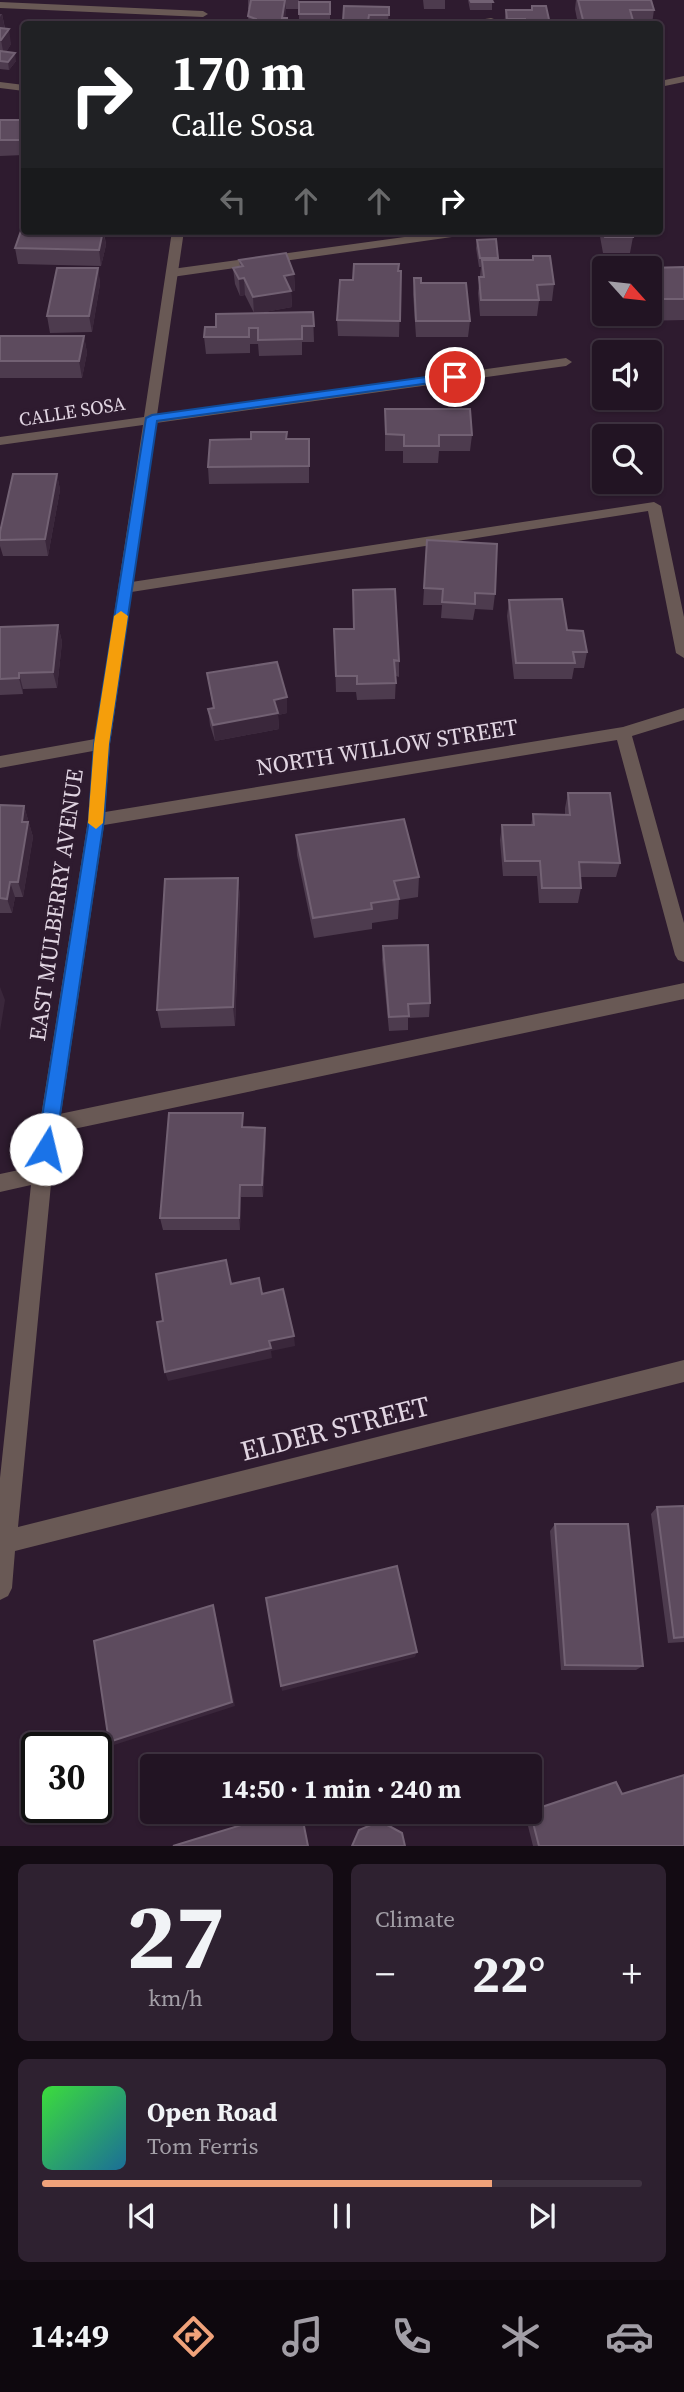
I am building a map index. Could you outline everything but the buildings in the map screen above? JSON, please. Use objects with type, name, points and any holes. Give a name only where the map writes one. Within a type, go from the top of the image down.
[{"type":"street","points":[[0,5],[203,19],[205,0]]},
{"type":"street","points":[[663,83],[684,79]]},
{"type":"street","points":[[0,85],[21,88]]},
{"type":"street","name":"EAST MULBERRY AVENUE","points":[[0,1588],[42,1174],[96,820],[102,744],[177,235]]},
{"type":"street","points":[[172,273],[444,235]]},
{"type":"street","name":"CALLE SOSA","points":[[0,441],[566,362]]},
{"type":"street","points":[[125,588],[653,506],[684,653]]},
{"type":"street","name":"NORTH WILLOW STREET","points":[[96,820],[623,733],[684,714]]},
{"type":"street","points":[[623,733],[684,955]]},
{"type":"street","points":[[0,762],[102,744]]},
{"type":"street","points":[[50,1125],[684,991]]},
{"type":"street","points":[[0,1183],[42,1174]]},
{"type":"street","name":"ELDER STREET","points":[[3,1543],[684,1371]]},
{"type":"slow traffic","points":[[96,823],[102,744],[121,616]]},
{"type":"route","points":[[46,1149],[96,820],[102,744],[152,418],[455,377]]}]
